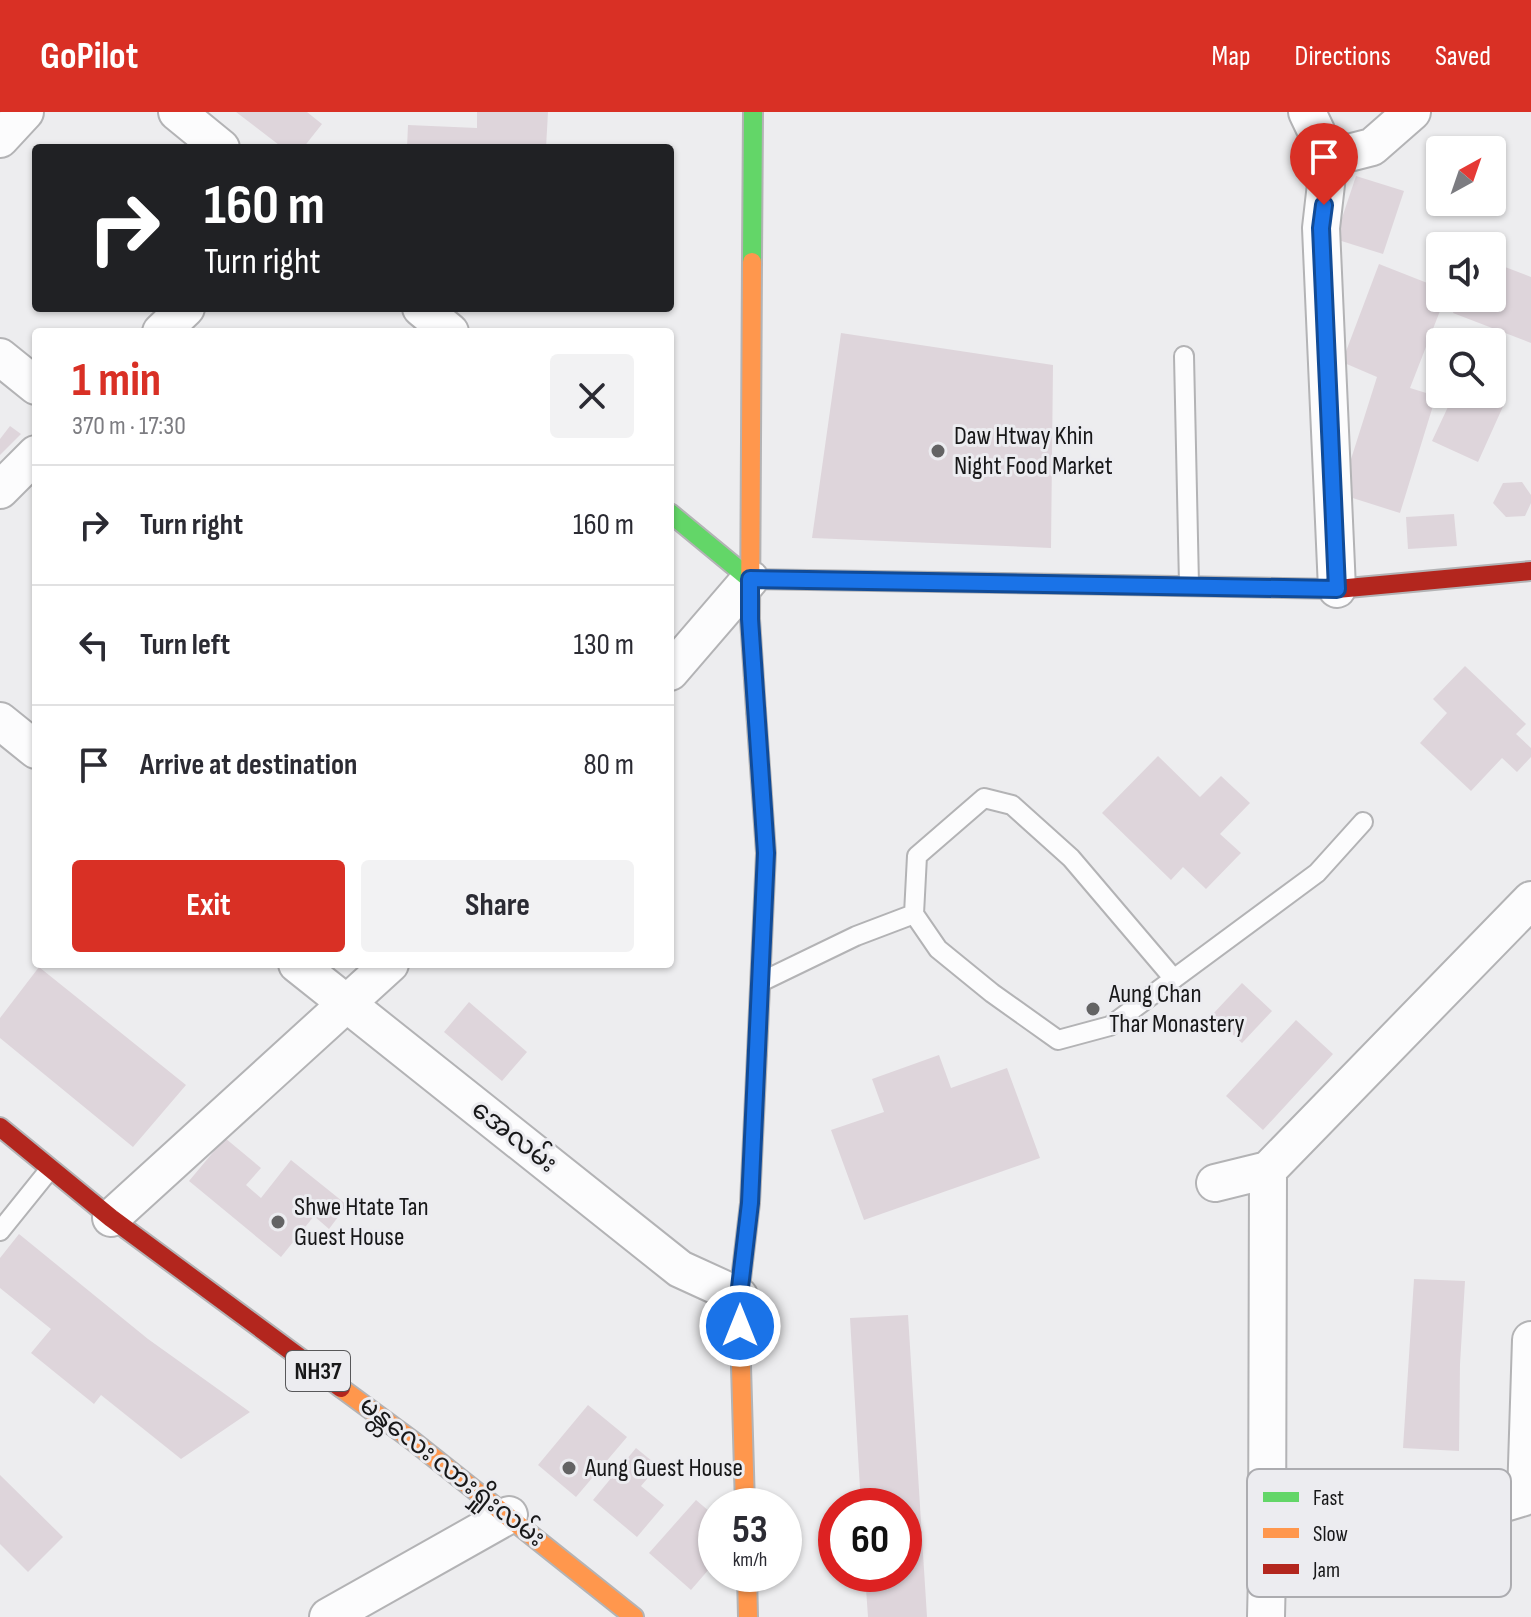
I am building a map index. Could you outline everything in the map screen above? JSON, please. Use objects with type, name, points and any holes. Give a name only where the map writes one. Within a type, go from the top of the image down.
[{"type":"main road","points":[[744,1488],[739,1296],[750,1203],[766,853],[750,619],[753,112]]},
{"type":"main road","points":[[674,516],[750,579],[1189,584],[1337,589],[1531,571]]},
{"type":"main road","name":"မန္တလေး လားရှိုးလမ်း","points":[[0,1127],[111,1218],[401,1431],[634,1617]]},
{"type":"main road","points":[[747,1592],[748,1617]]},
{"type":"street","points":[[0,139],[25,112]]},
{"type":"street","points":[[177,112],[216,144]]},
{"type":"street","points":[[1307,112],[1329,158],[1321,228],[1337,589]]},
{"type":"street","points":[[1329,158],[1372,147],[1412,112]]},
{"type":"street","points":[[165,328],[182,312]]},
{"type":"street","points":[[426,312],[445,328]]},
{"type":"street","points":[[0,357],[32,383]]},
{"type":"street","points":[[0,490],[32,458]]},
{"type":"street","points":[[674,667],[750,579]]},
{"type":"street","points":[[0,721],[32,747]]},
{"type":"street","points":[[1215,1183],[1268,1170],[1531,900]]},
{"type":"street","name":"အေလမ်း","points":[[302,968],[680,1269],[739,1296]]},
{"type":"street","points":[[111,1218],[386,968]]},
{"type":"street","points":[[1267,1469],[1268,1170]]},
{"type":"street","points":[[1529,1495],[1531,1340]]},
{"type":"street","points":[[328,1617],[509,1515]]},
{"type":"street","points":[[1266,1597],[1266,1617]]},
{"type":"lane","points":[[1184,356],[1189,584]]},
{"type":"lane","points":[[1174,979],[1071,858],[1012,805],[984,798],[917,856],[914,914],[938,949],[992,993],[1058,1040],[1110,1026],[1174,979],[1317,873],[1363,822]]},
{"type":"lane","points":[[760,982],[856,936],[914,914]]},
{"type":"lane","points":[[0,1231],[50,1169]]},
{"type":"building","points":[[236,112],[307,112],[322,124],[306,144],[278,144]]},
{"type":"building","points":[[477,112],[548,112],[546,144],[407,144],[408,125],[477,128]]},
{"type":"building","points":[[1356,176],[1404,191],[1383,254],[1335,239]]},
{"type":"building","points":[[1379,264],[1426,282],[1426,312],[1440,312],[1433,328],[1426,328],[1426,347],[1410,388],[1426,393],[1426,408],[1432,408],[1400,513],[1340,494],[1377,377],[1342,362]]},
{"type":"building","points":[[1506,267],[1531,277],[1531,343],[1506,333],[1506,328],[1492,328],[1453,313],[1506,312]]},
{"type":"building","name":"Daw Htway Khin Night Food Market","points":[[841,333],[1053,365],[1051,548],[812,538]]},
{"type":"building","points":[[1447,408],[1502,408],[1478,462],[1432,441]]},
{"type":"building","points":[[10,426],[21,434],[0,455],[0,439]]},
{"type":"building","points":[[1522,482],[1531,495],[1531,503],[1525,516],[1506,517],[1493,503],[1503,483]]},
{"type":"building","points":[[1454,514],[1457,546],[1408,549],[1406,517]]},
{"type":"building","points":[[1465,666],[1526,724],[1516,734],[1531,748],[1531,757],[1517,772],[1502,758],[1471,791],[1420,743],[1447,713],[1433,699]]},
{"type":"building","points":[[1158,756],[1200,797],[1221,776],[1250,803],[1220,834],[1241,853],[1206,889],[1183,867],[1171,880],[1102,813]]},
{"type":"building","points":[[40,968],[186,1085],[133,1147],[0,1038],[0,1018]]},
{"type":"building","points":[[1242,983],[1272,1011],[1242,1043],[1212,1015]]},
{"type":"building","points":[[469,1002],[527,1052],[502,1081],[444,1032]]},
{"type":"building","points":[[1296,1020],[1333,1054],[1263,1130],[1226,1096]]},
{"type":"building","points":[[939,1055],[951,1088],[1007,1068],[1040,1158],[864,1220],[831,1130],[884,1112],[872,1079]]},
{"type":"building","points":[[225,1138],[261,1168],[246,1185],[261,1198],[291,1160],[347,1205],[329,1229],[314,1216],[281,1257],[189,1181]]},
{"type":"building","points":[[19,1234],[148,1339],[250,1412],[181,1459],[101,1395],[94,1404],[31,1353],[51,1329],[0,1288],[0,1258]]},
{"type":"building","points":[[1414,1279],[1465,1281],[1459,1451],[1403,1448]]},
{"type":"building","points":[[908,1315],[919,1488],[860,1488],[850,1318]]},
{"type":"building","points":[[588,1405],[627,1437],[576,1497],[538,1465]]},
{"type":"building","points":[[636,1448],[658,1466],[641,1486],[664,1505],[637,1537],[593,1500]]},
{"type":"building","points":[[0,1475],[63,1537],[28,1572],[0,1544]]},
{"type":"building","points":[[696,1500],[698,1502],[698,1582],[691,1590],[649,1553]]},
{"type":"building","points":[[922,1538],[927,1617],[868,1617],[866,1592],[922,1592]]},
{"type":"traffic: fast","points":[[752,262],[753,112]]},
{"type":"traffic: fast","points":[[674,516],[750,579],[1121,585]]},
{"type":"traffic: fast","points":[[756,711],[766,853],[757,1053]]},
{"type":"traffic: slow","points":[[752,262],[750,619],[756,711]]},
{"type":"traffic: slow","points":[[744,1488],[739,1296],[750,1203],[757,1053]]},
{"type":"traffic: slow","points":[[341,1388],[413,1441],[634,1617]]},
{"type":"traffic: slow","points":[[747,1592],[748,1617]]},
{"type":"traffic: jam","points":[[1121,585],[1337,589],[1531,571]]},
{"type":"traffic: jam","points":[[0,1127],[111,1218],[341,1388]]},
{"type":"place","name":"Daw Htway Khin Night Food Market","points":[[938,451]]},
{"type":"place","name":"Aung Chan Thar Monastery","points":[[1093,1009]]},
{"type":"place","name":"Shwe Htate Tan Guest House","points":[[278,1222]]},
{"type":"place","name":"Aung Guest House","points":[[569,1468]]},
{"type":"route","points":[[740,1326],[739,1296],[750,1203],[766,853],[750,579],[1189,584],[1337,589],[1321,228],[1324,205]]}]
